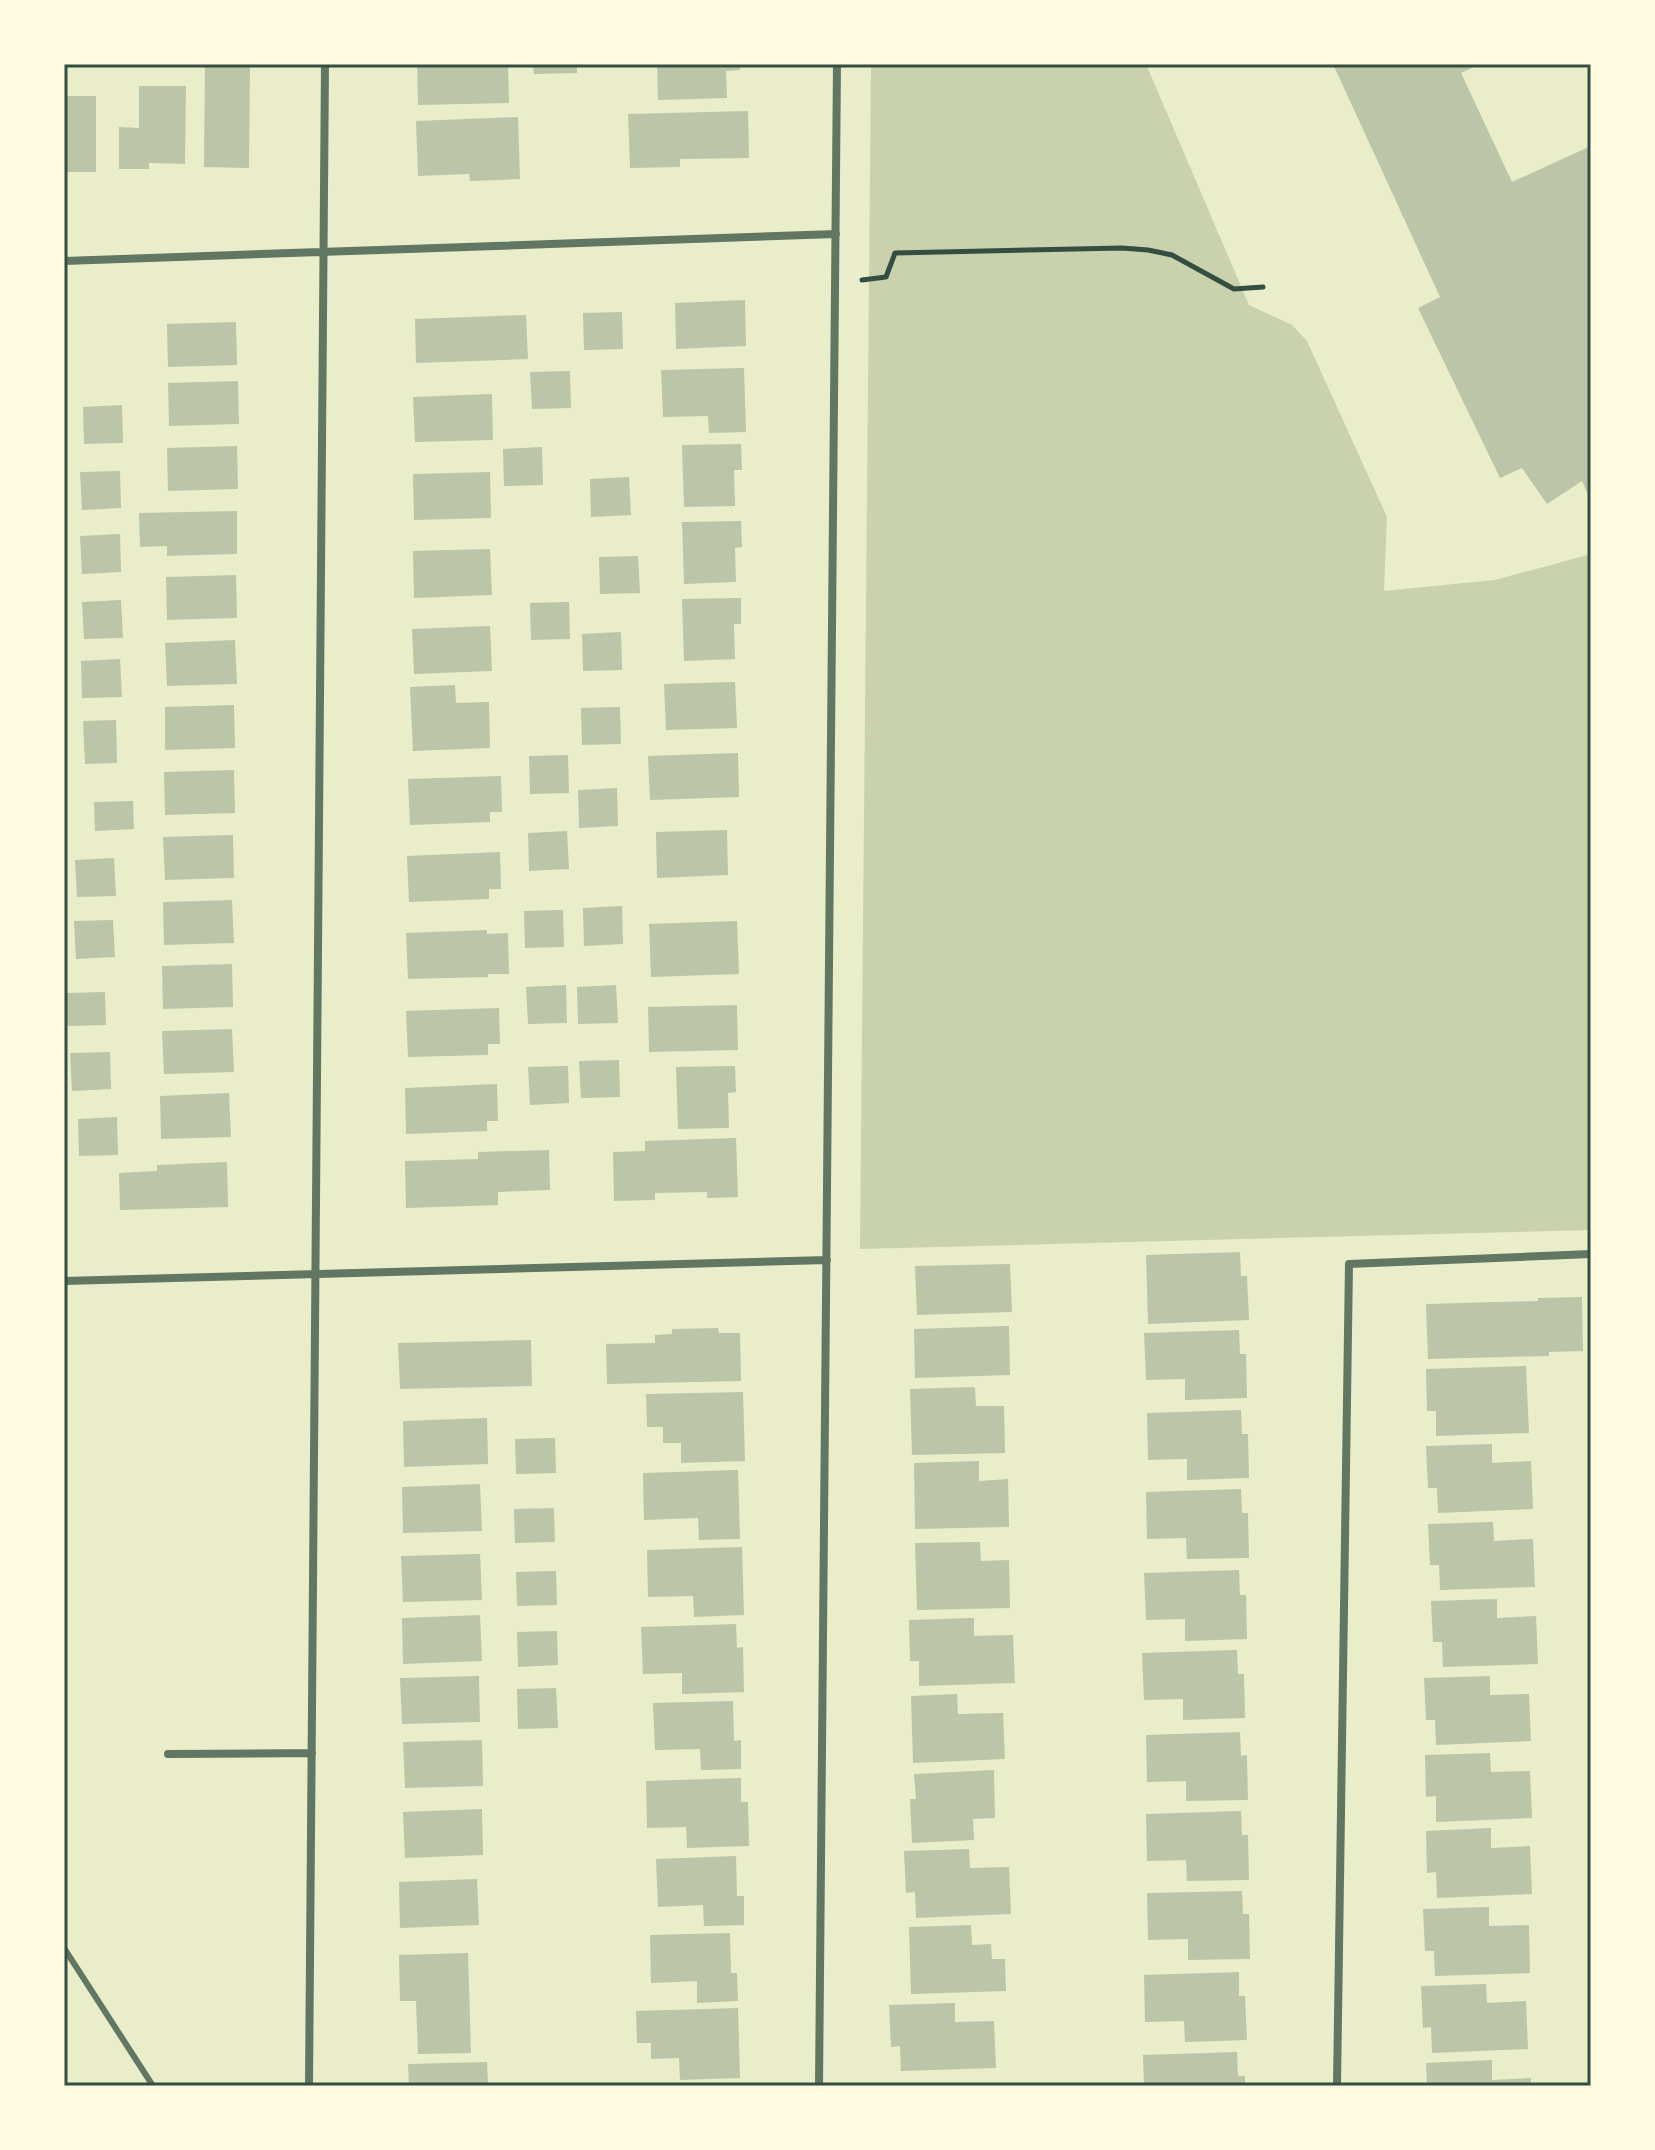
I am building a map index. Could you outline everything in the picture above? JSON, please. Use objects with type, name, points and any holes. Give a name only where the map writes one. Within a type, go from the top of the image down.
[{"type":"street","points":[[309,2086],[325,64]]},
{"type":"street","points":[[819,2086],[837,64]]},
{"type":"street","points":[[64,261],[836,234]]},
{"type":"street","points":[[1337,2086],[1349,1264],[1591,1254]]},
{"type":"street","points":[[64,1281],[827,1260]]},
{"type":"street","points":[[168,1754],[312,1753]]},
{"type":"lane","points":[[64,1948],[153,2086]]},
{"type":"path","points":[[862,280],[886,277],[895,253],[1122,248],[1172,255],[1234,289],[1263,287]]},
{"type":"green space","points":[[871,64],[1146,64],[1249,305],[1292,325],[1307,341],[1387,517],[1384,591],[1495,580],[1591,554],[1591,1230],[860,1249]]},
{"type":"building","points":[[205,64],[250,64],[249,168],[204,167]]},
{"type":"building","points":[[417,64],[508,64],[509,103],[418,105]]},
{"type":"building","points":[[533,64],[577,64],[577,73],[534,74]]},
{"type":"building","points":[[657,64],[740,64],[740,70],[726,71],[727,98],[658,100]]},
{"type":"building","points":[[1333,64],[1480,64],[1461,73],[1512,182],[1591,146],[1591,501],[1582,481],[1547,504],[1522,468],[1500,478],[1418,308],[1440,297]]},
{"type":"building","points":[[139,86],[186,86],[185,164],[149,163],[149,169],[119,169],[119,127],[139,128]]},
{"type":"building","points":[[64,96],[96,96],[96,172],[64,172]]},
{"type":"building","points":[[748,111],[749,158],[680,159],[680,167],[630,168],[628,114]]},
{"type":"building","points":[[518,117],[520,179],[470,181],[469,174],[418,176],[416,121]]},
{"type":"building","points":[[745,300],[746,346],[676,349],[675,303]]},
{"type":"building","points":[[622,312],[623,349],[584,350],[583,313]]},
{"type":"building","points":[[526,315],[528,359],[416,363],[415,319]]},
{"type":"building","points":[[236,322],[237,365],[168,367],[167,324]]},
{"type":"building","points":[[744,368],[746,432],[709,433],[708,416],[663,417],[661,370]]},
{"type":"building","points":[[570,371],[571,408],[532,409],[530,372]]},
{"type":"building","points":[[238,381],[239,424],[169,426],[168,383]]},
{"type":"building","points":[[492,394],[493,440],[415,442],[413,397]]},
{"type":"building","points":[[122,405],[123,443],[84,444],[83,407]]},
{"type":"building","points":[[741,444],[742,470],[734,470],[735,506],[684,507],[682,445]]},
{"type":"building","points":[[237,446],[238,489],[168,491],[167,448]]},
{"type":"building","points":[[542,447],[543,485],[504,486],[503,449]]},
{"type":"building","points":[[120,471],[121,508],[82,510],[80,472]]},
{"type":"building","points":[[490,472],[491,518],[414,520],[413,474]]},
{"type":"building","points":[[629,477],[631,515],[591,517],[590,479]]},
{"type":"building","points":[[237,511],[237,554],[167,556],[167,546],[140,547],[139,513]]},
{"type":"building","points":[[741,521],[742,547],[735,548],[736,582],[684,584],[682,522]]},
{"type":"building","points":[[120,534],[121,572],[82,574],[80,536]]},
{"type":"building","points":[[490,549],[492,595],[414,598],[413,551]]},
{"type":"building","points":[[638,556],[640,593],[600,594],[599,557]]},
{"type":"building","points":[[236,575],[237,618],[167,620],[166,577]]},
{"type":"building","points":[[741,598],[741,624],[734,624],[735,659],[684,661],[682,599]]},
{"type":"building","points":[[121,600],[123,638],[84,639],[82,602]]},
{"type":"building","points":[[569,602],[570,639],[531,640],[530,603]]},
{"type":"building","points":[[490,626],[492,671],[414,674],[412,629]]},
{"type":"building","points":[[621,632],[622,670],[583,671],[582,634]]},
{"type":"building","points":[[235,640],[237,684],[167,686],[165,643]]},
{"type":"building","points":[[120,659],[122,697],[82,698],[81,661]]},
{"type":"building","points":[[735,682],[737,728],[666,730],[664,684]]},
{"type":"building","points":[[455,685],[456,703],[489,702],[490,748],[413,751],[410,687]]},
{"type":"building","points":[[234,705],[235,748],[165,750],[165,707]]},
{"type":"building","points":[[620,707],[621,744],[582,745],[581,708]]},
{"type":"building","points":[[116,720],[117,763],[85,764],[83,721]]},
{"type":"building","points":[[738,753],[739,797],[650,800],[648,756]]},
{"type":"building","points":[[568,755],[569,793],[530,794],[529,756]]},
{"type":"building","points":[[234,770],[235,813],[165,815],[164,772]]},
{"type":"building","points":[[501,776],[502,812],[490,812],[490,822],[410,825],[408,779]]},
{"type":"building","points":[[617,788],[618,826],[579,828],[578,790]]},
{"type":"building","points":[[133,801],[134,829],[95,831],[94,802]]},
{"type":"building","points":[[727,830],[728,875],[657,878],[656,832]]},
{"type":"building","points":[[567,831],[569,869],[529,871],[528,833]]},
{"type":"building","points":[[233,835],[234,878],[165,880],[163,837]]},
{"type":"building","points":[[500,852],[501,889],[489,889],[489,899],[409,902],[407,856]]},
{"type":"building","points":[[114,858],[116,896],[77,897],[75,860]]},
{"type":"building","points":[[232,900],[234,943],[164,945],[163,902]]},
{"type":"building","points":[[622,906],[623,944],[584,946],[583,908]]},
{"type":"building","points":[[563,910],[564,947],[525,948],[524,911]]},
{"type":"building","points":[[113,920],[115,957],[76,959],[74,921]]},
{"type":"building","points":[[737,921],[739,974],[651,977],[649,924]]},
{"type":"building","points":[[487,930],[487,934],[508,933],[509,974],[408,979],[406,933]]},
{"type":"building","points":[[232,964],[233,1007],[163,1009],[162,966]]},
{"type":"building","points":[[566,985],[567,1023],[528,1024],[526,987]]},
{"type":"building","points":[[616,985],[618,1023],[578,1024],[577,987]]},
{"type":"building","points":[[105,992],[106,1025],[67,1026],[66,993]]},
{"type":"building","points":[[737,1005],[738,1050],[649,1052],[648,1007]]},
{"type":"building","points":[[499,1008],[500,1044],[488,1044],[488,1055],[408,1057],[406,1011]]},
{"type":"building","points":[[232,1029],[234,1072],[164,1074],[162,1031]]},
{"type":"building","points":[[110,1052],[111,1089],[72,1091],[70,1053]]},
{"type":"building","points":[[619,1060],[620,1097],[581,1098],[579,1061]]},
{"type":"building","points":[[568,1066],[569,1103],[530,1105],[528,1067]]},
{"type":"building","points":[[735,1066],[736,1092],[728,1093],[729,1128],[678,1129],[676,1067]]},
{"type":"building","points":[[497,1084],[498,1121],[487,1121],[487,1131],[406,1134],[405,1088]]},
{"type":"building","points":[[229,1093],[231,1137],[161,1139],[160,1096]]},
{"type":"building","points":[[117,1117],[118,1155],[79,1156],[78,1119]]},
{"type":"building","points":[[736,1138],[738,1197],[707,1198],[707,1192],[655,1193],[655,1200],[614,1201],[613,1152],[645,1151],[645,1141]]},
{"type":"building","points":[[549,1150],[550,1190],[498,1192],[498,1205],[406,1208],[405,1161],[478,1159],[478,1152]]},
{"type":"building","points":[[227,1162],[228,1207],[120,1210],[119,1173],[157,1171],[157,1165]]},
{"type":"building","points":[[1240,1252],[1241,1276],[1247,1276],[1249,1320],[1148,1324],[1146,1255]]},
{"type":"building","points":[[1010,1264],[1012,1312],[917,1315],[915,1266]]},
{"type":"building","points":[[1582,1297],[1583,1351],[1549,1352],[1549,1356],[1428,1359],[1426,1304]]},
{"type":"building","points":[[1009,1326],[1010,1375],[915,1378],[914,1329]]},
{"type":"building","points":[[718,1328],[719,1333],[740,1333],[741,1381],[607,1384],[606,1344],[655,1343],[655,1335],[672,1334],[672,1329]]},
{"type":"building","points":[[1239,1330],[1240,1354],[1246,1354],[1247,1398],[1185,1400],[1185,1379],[1146,1380],[1144,1333]]},
{"type":"building","points":[[531,1340],[532,1386],[400,1389],[398,1343]]},
{"type":"building","points":[[1526,1366],[1529,1433],[1436,1436],[1436,1411],[1427,1411],[1426,1369]]},
{"type":"building","points":[[975,1387],[976,1406],[1004,1406],[1005,1453],[912,1455],[910,1389]]},
{"type":"building","points":[[743,1392],[745,1461],[681,1463],[681,1443],[663,1443],[663,1427],[647,1427],[646,1394]]},
{"type":"building","points":[[1241,1410],[1242,1434],[1248,1434],[1249,1478],[1187,1480],[1187,1459],[1148,1460],[1147,1413]]},
{"type":"building","points":[[487,1418],[488,1464],[404,1467],[403,1421]]},
{"type":"building","points":[[555,1438],[556,1473],[516,1474],[515,1439]]},
{"type":"building","points":[[1492,1444],[1492,1463],[1531,1461],[1533,1509],[1438,1513],[1437,1488],[1428,1488],[1426,1446]]},
{"type":"building","points":[[979,1461],[979,1481],[1008,1479],[1009,1527],[915,1529],[914,1463]]},
{"type":"building","points":[[738,1470],[740,1539],[699,1540],[698,1518],[644,1520],[643,1473]]},
{"type":"building","points":[[480,1484],[482,1531],[403,1533],[402,1487]]},
{"type":"building","points":[[1241,1489],[1242,1513],[1248,1513],[1249,1558],[1187,1559],[1186,1538],[1147,1539],[1146,1492]]},
{"type":"building","points":[[554,1508],[555,1542],[515,1543],[514,1509]]},
{"type":"building","points":[[1493,1522],[1494,1541],[1533,1539],[1535,1587],[1440,1590],[1439,1565],[1430,1565],[1428,1524]]},
{"type":"building","points":[[980,1542],[981,1561],[1009,1560],[1010,1608],[917,1610],[915,1543]]},
{"type":"building","points":[[742,1547],[744,1615],[694,1617],[693,1596],[648,1597],[647,1550]]},
{"type":"building","points":[[480,1554],[482,1600],[403,1602],[401,1556]]},
{"type":"building","points":[[1239,1570],[1240,1595],[1246,1595],[1247,1639],[1185,1641],[1185,1619],[1146,1620],[1144,1573]]},
{"type":"building","points":[[556,1571],[557,1605],[517,1606],[516,1572]]},
{"type":"building","points":[[1497,1599],[1497,1618],[1536,1616],[1538,1664],[1443,1667],[1442,1642],[1433,1642],[1431,1601]]},
{"type":"building","points":[[480,1615],[482,1661],[403,1664],[402,1618]]},
{"type":"building","points":[[974,1618],[974,1636],[1013,1635],[1015,1683],[919,1686],[919,1661],[910,1661],[909,1620]]},
{"type":"building","points":[[736,1624],[737,1648],[743,1647],[744,1692],[682,1694],[682,1673],[643,1674],[641,1627]]},
{"type":"building","points":[[557,1631],[558,1665],[518,1667],[517,1632]]},
{"type":"building","points":[[1237,1650],[1238,1674],[1244,1674],[1245,1718],[1183,1720],[1183,1699],[1144,1700],[1142,1653]]},
{"type":"building","points":[[479,1676],[480,1722],[402,1724],[400,1678]]},
{"type":"building","points":[[1490,1676],[1490,1695],[1529,1694],[1531,1741],[1436,1745],[1435,1720],[1426,1720],[1424,1678]]},
{"type":"building","points":[[556,1688],[558,1728],[518,1729],[517,1689]]},
{"type":"building","points":[[957,1694],[958,1714],[1003,1713],[1005,1759],[913,1763],[911,1696]]},
{"type":"building","points":[[733,1701],[734,1741],[741,1740],[741,1769],[701,1770],[700,1749],[655,1750],[653,1703]]},
{"type":"building","points":[[1240,1732],[1241,1756],[1247,1755],[1248,1800],[1186,1801],[1186,1781],[1147,1782],[1146,1735]]},
{"type":"building","points":[[482,1740],[483,1786],[405,1788],[403,1742]]},
{"type":"building","points":[[1490,1753],[1491,1772],[1530,1771],[1532,1818],[1436,1822],[1436,1796],[1426,1797],[1425,1755]]},
{"type":"building","points":[[994,1770],[995,1818],[973,1819],[974,1840],[912,1843],[910,1799],[916,1799],[914,1774]]},
{"type":"building","points":[[741,1778],[741,1802],[748,1802],[749,1846],[687,1848],[686,1827],[647,1828],[646,1781]]},
{"type":"building","points":[[482,1809],[483,1855],[405,1858],[403,1812]]},
{"type":"building","points":[[1241,1811],[1242,1835],[1248,1835],[1249,1880],[1187,1881],[1186,1860],[1147,1861],[1146,1814]]},
{"type":"building","points":[[1491,1828],[1491,1848],[1530,1846],[1532,1894],[1437,1898],[1436,1872],[1427,1873],[1426,1831]]},
{"type":"building","points":[[969,1849],[970,1868],[1009,1867],[1011,1914],[916,1918],[915,1892],[906,1893],[904,1851]]},
{"type":"building","points":[[736,1856],[737,1896],[744,1896],[744,1925],[704,1926],[703,1905],[658,1907],[656,1859]]},
{"type":"building","points":[[477,1879],[479,1925],[400,1928],[399,1882]]},
{"type":"building","points":[[1242,1891],[1243,1914],[1249,1914],[1250,1959],[1188,1960],[1188,1939],[1148,1940],[1147,1893]]},
{"type":"building","points":[[1489,1907],[1489,1926],[1529,1925],[1530,1973],[1435,1976],[1434,1951],[1425,1951],[1423,1909]]},
{"type":"building","points":[[971,1925],[972,1945],[991,1944],[992,1959],[1005,1959],[1006,1991],[911,1994],[909,1927]]},
{"type":"building","points":[[730,1933],[731,1973],[737,1973],[738,2001],[697,2003],[697,1981],[651,1983],[650,1935]]},
{"type":"building","points":[[468,1953],[471,2053],[418,2054],[416,2001],[400,2001],[399,1955]]},
{"type":"building","points":[[1239,1972],[1239,1996],[1245,1996],[1247,2040],[1185,2042],[1184,2021],[1145,2022],[1144,1975]]},
{"type":"building","points":[[1486,1984],[1487,2003],[1526,2001],[1528,2049],[1432,2053],[1431,2027],[1423,2028],[1421,1986]]},
{"type":"building","points":[[955,2003],[955,2022],[994,2021],[996,2068],[901,2071],[900,2046],[891,2047],[889,2005]]},
{"type":"building","points":[[738,2008],[740,2078],[680,2080],[679,2058],[651,2059],[651,2043],[637,2043],[636,2011]]},
{"type":"building","points":[[1237,2052],[1238,2076],[1245,2076],[1245,2086],[1144,2086],[1143,2055]]},
{"type":"building","points":[[1492,2060],[1492,2080],[1531,2078],[1531,2086],[1427,2086],[1426,2063]]},
{"type":"building","points":[[487,2062],[488,2086],[409,2086],[408,2064]]}]
